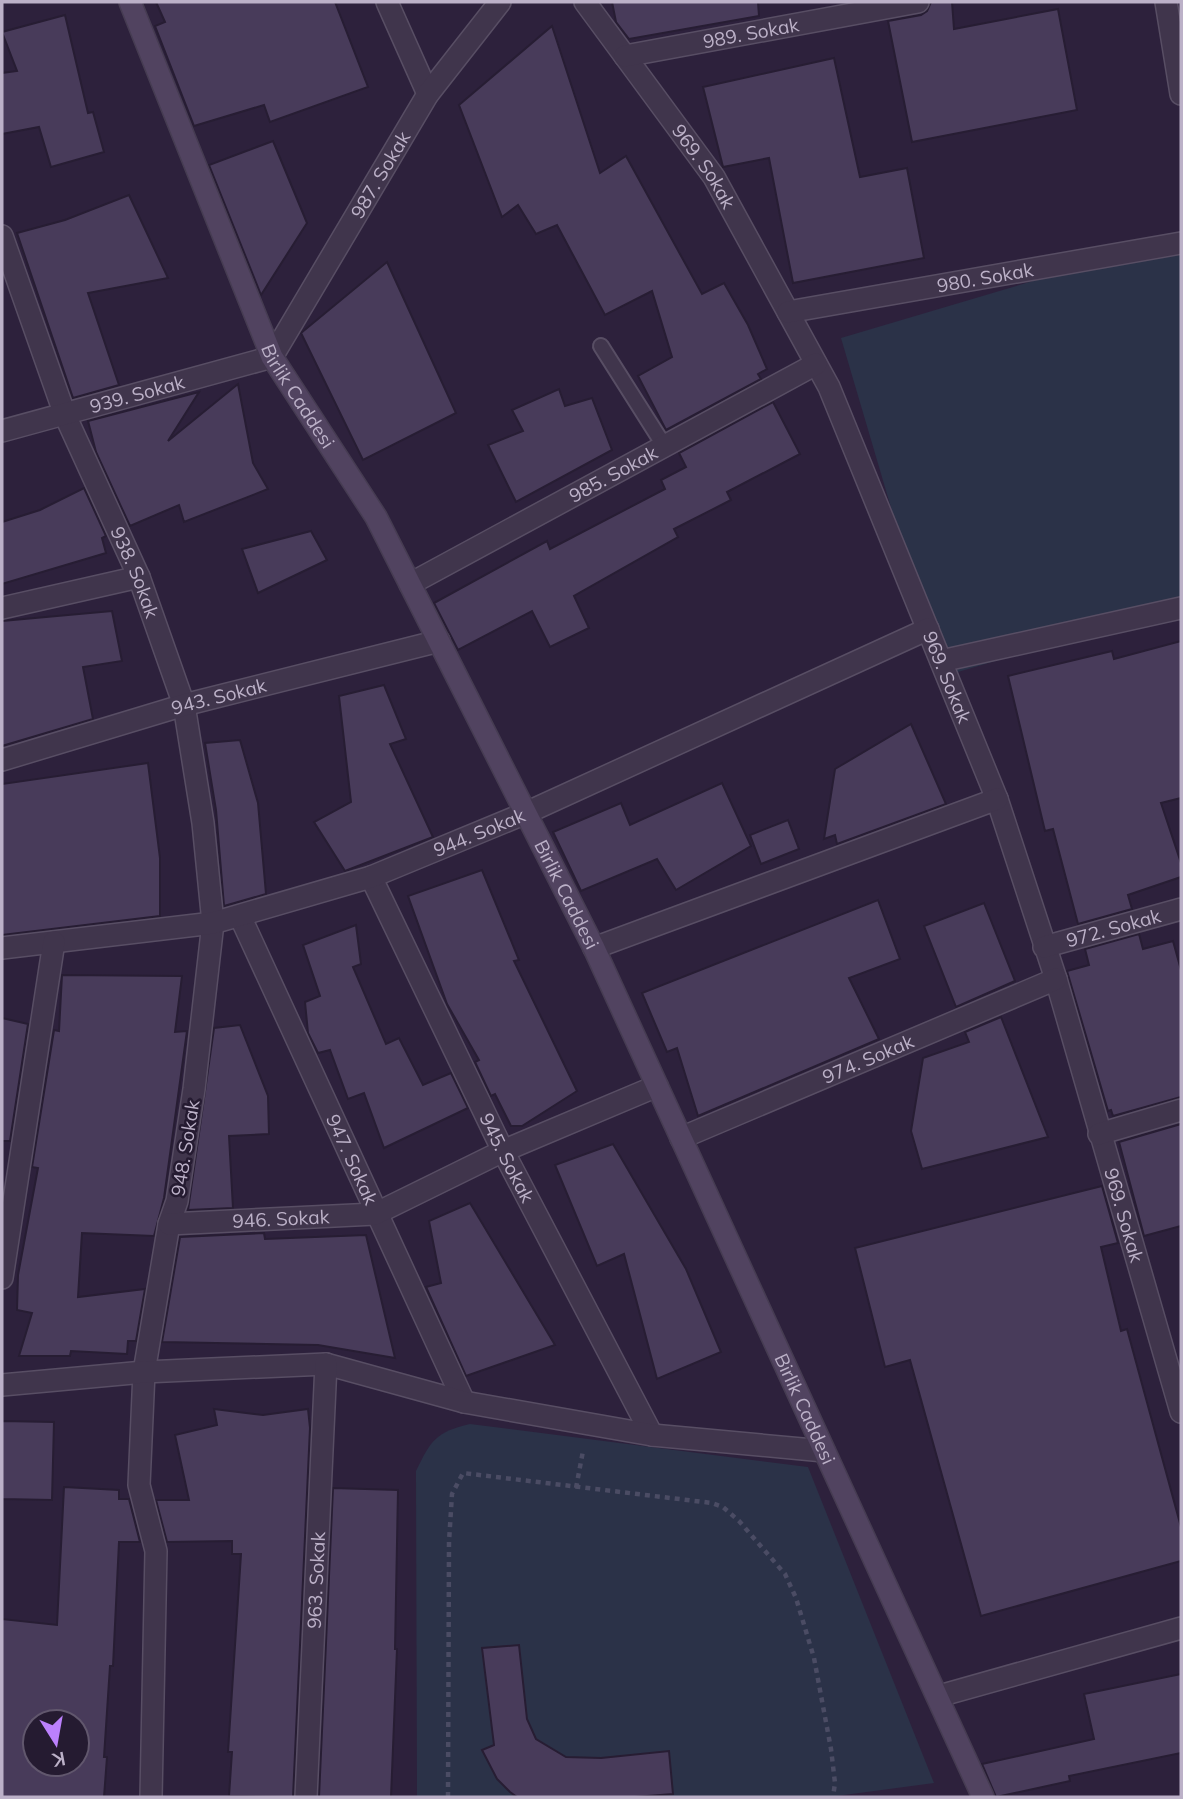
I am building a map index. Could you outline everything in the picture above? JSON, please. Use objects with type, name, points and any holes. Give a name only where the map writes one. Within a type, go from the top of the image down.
[{"type":"main road","name":"Birlik Caddesi","points":[[130,2],[272,356],[376,517],[594,948],[983,1797]]},
{"type":"street","points":[[387,2],[428,94]]},
{"type":"street","name":"987. Sokak","points":[[272,356],[428,94],[500,2]]},
{"type":"street","name":"969. Sokak","points":[[585,2],[714,177],[829,387],[997,799],[1056,979],[1181,1412]]},
{"type":"street","name":"989. Sokak","points":[[625,56],[918,2]]},
{"type":"street","points":[[1166,2],[1181,94]]},
{"type":"street","name":"938. Sokak","points":[[2,236],[65,415],[139,578],[184,705],[203,824],[213,923]]},
{"type":"street","name":"980. Sokak","points":[[788,312],[1181,243]]},
{"type":"street","name":"939. Sokak","points":[[2,431],[272,356]]},
{"type":"street","name":"985. Sokak","points":[[410,584],[816,364]]},
{"type":"street","points":[[2,608],[139,578]]},
{"type":"street","points":[[941,661],[1181,608]]},
{"type":"street","name":"944. Sokak","points":[[2,948],[213,923],[371,877],[526,813],[928,629]]},
{"type":"street","name":"943. Sokak","points":[[2,760],[184,705],[439,641]]},
{"type":"street","points":[[594,948],[997,799]]},
{"type":"street","name":"945. Sokak","points":[[371,877],[503,1151],[652,1435]]},
{"type":"street","name":"972. Sokak","points":[[1044,947],[1181,909]]},
{"type":"street","name":"947. Sokak","points":[[240,916],[375,1214],[464,1402]]},
{"type":"street","name":"948. Sokak","points":[[151,1797],[156,1551],[139,1485],[144,1372],[169,1224],[177,1201],[194,1089],[213,923]]},
{"type":"street","points":[[2,1278],[54,942]]},
{"type":"street","name":"974. Sokak","points":[[681,1138],[1056,979]]},
{"type":"street","name":"946. Sokak","points":[[169,1224],[375,1214],[503,1151],[657,1086]]},
{"type":"street","points":[[1099,1134],[1181,1110]]},
{"type":"street","points":[[2,1385],[144,1372],[326,1364],[464,1402],[588,1424],[652,1435],[824,1451]]},
{"type":"street","name":"963. Sokak","points":[[306,1797],[326,1364]]},
{"type":"street","points":[[939,1696],[1181,1628]]},
{"type":"lane","points":[[601,346],[665,447]]},
{"type":"path","points":[[576,1488],[588,1424]]},
{"type":"path","points":[[448,1797],[449,1542],[454,1485],[463,1473],[718,1504],[739,1521],[785,1574],[796,1598],[814,1658],[831,1749],[835,1783],[833,1797]]},
{"type":"shaded area","points":[[1181,237],[1181,606],[941,677],[841,338]]},
{"type":"shaded area","points":[[470,1424],[808,1467],[934,1783],[829,1797],[417,1797],[416,1471],[436,1439],[449,1430]]},
{"type":"building","points":[[156,2],[335,2],[368,87],[270,122],[264,105],[194,126],[155,26],[165,22]]},
{"type":"building","points":[[612,2],[758,2],[759,16],[629,39],[616,22]]},
{"type":"building","points":[[931,2],[952,2],[954,29],[1058,9],[1077,110],[912,142],[888,21],[921,15],[927,11]]},
{"type":"building","points":[[65,15],[88,113],[93,112],[104,152],[51,167],[39,127],[2,134],[2,73],[17,71],[2,32]]},
{"type":"building","points":[[552,26],[600,173],[626,156],[702,294],[724,283],[748,325],[767,369],[758,374],[761,379],[666,430],[638,376],[672,357],[652,291],[605,315],[557,225],[536,234],[518,205],[502,217],[459,105]]},
{"type":"building","points":[[834,58],[860,177],[907,168],[924,258],[793,283],[769,158],[723,167],[703,87]]},
{"type":"building","points":[[273,141],[307,223],[261,295],[209,165]]},
{"type":"building","points":[[129,195],[168,278],[88,293],[119,385],[73,398],[17,233],[65,220]]},
{"type":"building","points":[[387,262],[456,413],[363,460],[301,333]]},
{"type":"building","points":[[238,384],[253,463],[268,489],[184,522],[179,505],[130,526],[96,452],[88,421],[199,392],[168,441]]},
{"type":"building","points":[[559,389],[565,406],[592,398],[612,450],[516,502],[488,445],[523,431],[512,410]]},
{"type":"building","points":[[773,402],[800,454],[727,492],[731,500],[674,529],[678,537],[574,596],[589,628],[550,647],[532,611],[458,650],[434,603],[547,541],[550,549],[665,489],[661,480],[686,467],[679,453]]},
{"type":"building","points":[[84,488],[106,536],[102,538],[106,553],[2,584],[2,522],[40,510]]},
{"type":"building","points":[[311,531],[327,560],[258,593],[242,549]]},
{"type":"building","points":[[112,611],[122,661],[83,667],[93,719],[2,746],[2,621]]},
{"type":"building","points":[[1181,641],[1181,798],[1161,803],[1181,863],[1181,877],[1128,895],[1132,909],[1078,924],[1053,829],[1045,831],[1008,676],[1112,651],[1114,659]]},
{"type":"building","points":[[384,685],[406,739],[390,744],[433,837],[345,871],[314,822],[351,802],[339,696]]},
{"type":"building","points":[[911,724],[946,804],[837,844],[835,835],[824,839],[835,769]]},
{"type":"building","points":[[240,740],[258,803],[266,894],[224,906],[216,810],[205,743]]},
{"type":"building","points":[[148,763],[160,858],[160,916],[2,935],[2,784]]},
{"type":"building","points":[[722,783],[751,846],[676,890],[657,859],[581,891],[553,832],[621,803],[630,825]]},
{"type":"building","points":[[788,820],[799,849],[761,864],[750,835]]},
{"type":"building","points":[[482,870],[519,960],[514,961],[577,1091],[522,1126],[511,1126],[495,1094],[491,1096],[475,1062],[479,1060],[447,1004],[408,896]]},
{"type":"building","points":[[878,900],[900,959],[849,978],[879,1039],[698,1116],[677,1048],[667,1052],[642,993]]},
{"type":"building","points":[[984,903],[1015,981],[956,1007],[924,926]]},
{"type":"building","points":[[356,925],[361,964],[353,967],[386,1044],[399,1038],[423,1085],[451,1073],[468,1108],[384,1148],[364,1093],[348,1099],[330,1050],[318,1053],[308,1033],[305,1002],[320,996],[303,945]]},
{"type":"building","points":[[1139,934],[1143,949],[1173,941],[1181,970],[1181,1097],[1113,1116],[1111,1110],[1108,1111],[1067,971],[1089,965],[1085,949]]},
{"type":"building","points":[[62,975],[182,976],[175,1032],[187,1031],[164,1198],[154,1236],[82,1233],[78,1297],[145,1289],[136,1341],[128,1341],[127,1354],[71,1351],[70,1356],[19,1356],[32,1313],[17,1310],[18,1275],[38,1168],[32,1167],[54,1030],[59,1031]]},
{"type":"building","points":[[1001,1017],[1048,1137],[922,1169],[911,1131],[923,1058],[969,1042],[965,1032]]},
{"type":"building","points":[[2,1018],[28,1024],[10,1141],[2,1141]]},
{"type":"building","points":[[240,1025],[268,1096],[269,1134],[229,1136],[233,1208],[188,1210],[214,1028]]},
{"type":"building","points":[[1181,1124],[1181,1226],[1144,1236],[1119,1142]]},
{"type":"building","points":[[613,1144],[686,1269],[721,1352],[657,1379],[624,1254],[597,1266],[555,1165]]},
{"type":"building","points":[[1102,1186],[1118,1243],[1101,1247],[1121,1331],[1127,1329],[1181,1527],[1181,1561],[981,1616],[910,1360],[885,1367],[855,1248]]},
{"type":"building","points":[[470,1203],[555,1345],[466,1376],[426,1287],[441,1283],[429,1221]]},
{"type":"building","points":[[264,1233],[265,1239],[366,1235],[395,1358],[318,1345],[162,1342],[180,1237]]},
{"type":"building","points":[[214,1409],[263,1415],[308,1409],[310,1428],[293,1797],[229,1796],[232,1752],[228,1752],[241,1554],[232,1554],[232,1541],[167,1542],[156,1500],[189,1500],[175,1435],[217,1425]]},
{"type":"building","points":[[2,1421],[54,1422],[52,1500],[2,1499]]},
{"type":"building","points":[[64,1487],[119,1490],[119,1499],[129,1499],[140,1542],[119,1542],[113,1666],[110,1666],[104,1757],[107,1757],[104,1797],[2,1797],[2,1619],[57,1625]]},
{"type":"building","points":[[333,1488],[398,1490],[397,1649],[391,1797],[319,1797]]},
{"type":"building","points":[[519,1645],[527,1719],[536,1739],[566,1757],[601,1758],[669,1751],[673,1794],[635,1797],[517,1797],[510,1792],[497,1779],[482,1750],[494,1745],[482,1648]]},
{"type":"building","points":[[1181,1674],[1181,1753],[1069,1776],[1070,1781],[996,1797],[982,1764],[1094,1739],[1084,1694]]}]
